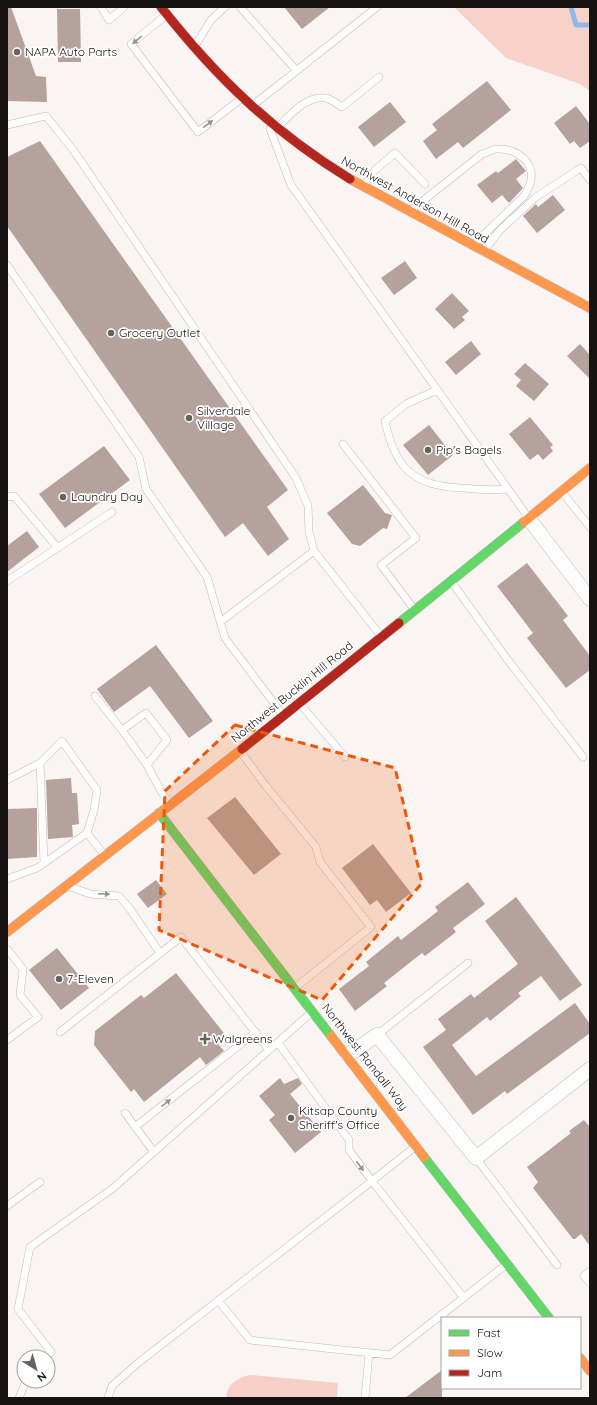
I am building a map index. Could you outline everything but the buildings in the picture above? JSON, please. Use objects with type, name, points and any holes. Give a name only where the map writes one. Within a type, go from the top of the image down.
[{"type":"main road","name":"Northwest Anderson Hill Road","points":[[166,10],[194,48],[267,122],[314,156],[363,187],[408,212],[590,308]]},
{"type":"main road","name":"Northwest Bucklin Hill Road","points":[[7,932],[283,715],[529,519],[590,468]]},
{"type":"main road","name":"Northwest Randall Way","points":[[159,813],[296,987],[548,1317]]},
{"type":"main road","points":[[581,1359],[590,1371]]},
{"type":"street","points":[[529,519],[590,599]]},
{"type":"street","points":[[348,1055],[377,1035],[476,1158],[590,1069]]},
{"type":"lane","points":[[101,7],[109,20],[124,7]]},
{"type":"lane","points":[[194,48],[211,20],[225,7]]},
{"type":"lane","points":[[240,7],[296,70]]},
{"type":"lane","points":[[251,106],[377,7]]},
{"type":"lane","points":[[166,10],[131,44],[198,132],[243,98]]},
{"type":"lane","points":[[276,128],[298,108],[314,99],[326,98],[342,107],[379,77]]},
{"type":"lane","points":[[7,125],[46,116],[74,151],[296,478],[308,506],[309,532],[314,551],[381,636]]},
{"type":"lane","points":[[267,122],[291,185],[529,519]]},
{"type":"lane","points":[[408,212],[482,154],[496,149],[510,150],[520,155],[528,164],[531,172],[530,186],[514,207],[472,246]]},
{"type":"lane","points":[[363,187],[375,170],[395,153],[425,184]]},
{"type":"lane","points":[[483,252],[500,230],[543,193],[581,168],[590,180]]},
{"type":"lane","points":[[7,265],[140,457],[146,489],[207,577],[225,638],[283,715]]},
{"type":"lane","points":[[437,390],[406,404],[385,421],[390,442],[396,457],[410,474],[429,484],[446,488],[486,491],[507,488]]},
{"type":"lane","points":[[343,444],[416,538],[381,565],[414,610]]},
{"type":"lane","points":[[561,492],[590,527]]},
{"type":"lane","points":[[7,497],[14,496],[57,547]]},
{"type":"lane","points":[[7,581],[112,512]]},
{"type":"lane","points":[[220,622],[314,551]]},
{"type":"lane","points":[[451,581],[507,659],[583,757]]},
{"type":"lane","points":[[95,696],[147,765],[170,804]]},
{"type":"lane","points":[[299,702],[345,757]]},
{"type":"lane","points":[[122,730],[146,713],[167,740],[147,765]]},
{"type":"lane","points":[[7,780],[40,763],[62,741],[97,790],[94,810],[87,833],[37,868],[7,879]]},
{"type":"lane","points":[[239,749],[266,786],[316,847],[320,862],[371,927],[296,987]]},
{"type":"lane","points":[[40,763],[44,863]]},
{"type":"lane","points":[[87,833],[105,856]]},
{"type":"lane","points":[[66,885],[90,894],[119,896],[130,909],[160,953]]},
{"type":"lane","points":[[60,1032],[181,936],[269,1050]]},
{"type":"lane","points":[[7,948],[23,969],[20,995],[38,1017],[7,1040]]},
{"type":"lane","points":[[377,1035],[468,963]]},
{"type":"lane","points":[[49,1349],[18,1309],[30,1247],[112,1189],[314,1011]]},
{"type":"lane","points":[[135,1127],[256,1032]]},
{"type":"lane","points":[[278,1043],[349,1140],[349,1150],[464,1298]]},
{"type":"lane","points":[[124,1113],[154,1152]]},
{"type":"lane","points":[[108,1398],[112,1386],[138,1363],[417,1145]]},
{"type":"lane","points":[[476,1158],[557,1265]]},
{"type":"lane","points":[[7,1206],[40,1182]]},
{"type":"lane","points":[[218,1300],[250,1340],[390,1355],[507,1263]]},
{"type":"lane","points":[[590,1271],[584,1276],[590,1283]]},
{"type":"lane","points":[[365,1398],[369,1353]]},
{"type":"highlighted area","points":[[235,725],[395,768],[422,883],[322,1000],[159,930],[165,791]]},
{"type":"shaded area","points":[[454,7],[590,7],[590,91],[580,84],[506,58]]},
{"type":"shaded area","points":[[250,1375],[338,1383],[337,1398],[226,1398],[228,1389],[233,1382]]},
{"type":"waterway","points":[[571,7],[576,25],[590,25]]},
{"type":"traffic: fast","points":[[399,623],[524,522]]},
{"type":"traffic: fast","points":[[159,813],[331,1036]]},
{"type":"traffic: fast","points":[[424,1157],[548,1317]]},
{"type":"traffic: slow","points":[[350,179],[590,308]]},
{"type":"traffic: slow","points":[[524,522],[590,468]]},
{"type":"traffic: slow","points":[[7,932],[242,749]]},
{"type":"traffic: slow","points":[[331,1036],[424,1157]]},
{"type":"traffic: slow","points":[[581,1359],[590,1371]]},
{"type":"traffic: jam","points":[[161,7],[203,57],[247,102],[295,142],[350,179]]},
{"type":"traffic: jam","points":[[242,749],[399,623]]},
{"type":"place","name":"NAPA Auto Parts","points":[[17,52]]},
{"type":"place","name":"Grocery Outlet","points":[[111,333]]},
{"type":"place","name":"Silverdale Village","points":[[189,418]]},
{"type":"place","name":"Pip's Bagels","points":[[428,450]]},
{"type":"place","name":"Laundry Day","points":[[63,497]]},
{"type":"place","name":"7-Eleven","points":[[59,979]]},
{"type":"place","name":"Walgreens","points":[[205,1039]]},
{"type":"place","name":"Kitsap County Sheriff's Office","points":[[291,1118]]}]
